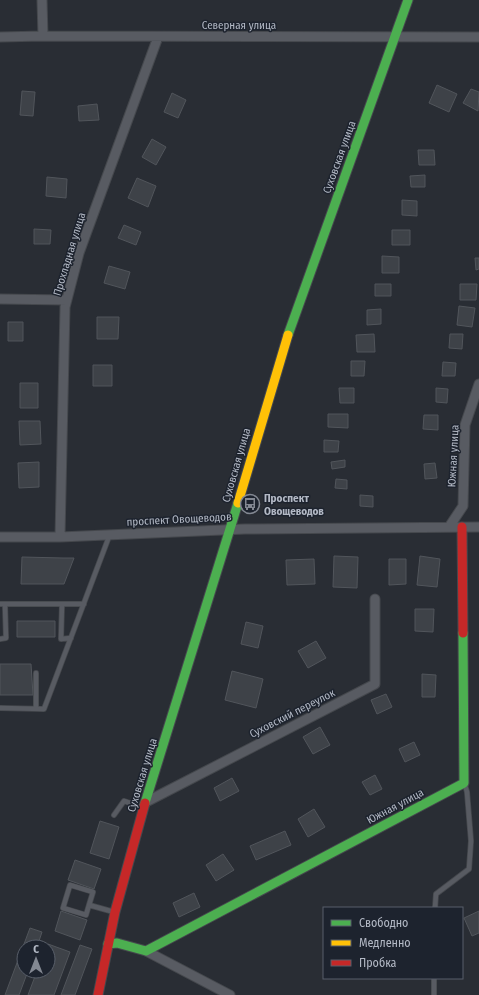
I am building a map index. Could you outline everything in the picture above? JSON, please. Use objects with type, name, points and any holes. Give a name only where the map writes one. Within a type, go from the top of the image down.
[{"type":"street","points":[[42,0],[43,36]]},
{"type":"street","points":[[42,14],[46,0]]},
{"type":"street","name":"Суховская улица","points":[[98,995],[115,912],[145,805],[230,529],[285,343],[408,0]]},
{"type":"street","name":"Северная улица","points":[[0,37],[479,37]]},
{"type":"street","name":"Прохладная улица","points":[[60,536],[65,307],[79,253],[158,37]]},
{"type":"street","points":[[0,299],[67,300]]},
{"type":"street","name":"Южная улица","points":[[449,527],[463,506],[465,425],[479,384]]},
{"type":"street","name":"проспект Овощеводов","points":[[0,537],[230,529],[479,527]]},
{"type":"street","points":[[462,528],[464,783]]},
{"type":"street","name":"Суховский переулок","points":[[145,805],[374,684],[374,599]]},
{"type":"street","name":"Южная улица","points":[[146,951],[464,783]]},
{"type":"street","points":[[108,944],[117,943],[146,951],[230,995]]},
{"type":"lane","points":[[0,708],[44,709],[110,534]]},
{"type":"lane","points":[[0,639],[6,638],[3,604],[84,604]]},
{"type":"lane","points":[[62,604],[61,639],[71,638]]},
{"type":"lane","points":[[36,673],[36,708]]},
{"type":"lane","points":[[435,907],[436,894],[469,869],[471,841],[467,792],[464,783]]},
{"type":"lane","points":[[114,815],[124,801],[145,805]]},
{"type":"lane","points":[[70,885],[93,892],[89,905],[86,915],[63,908],[70,885]]},
{"type":"lane","points":[[89,905],[115,912]]},
{"type":"lane","points":[[434,979],[434,995]]},
{"type":"building","points":[[437,85],[457,94],[449,112],[429,103]]},
{"type":"building","points":[[471,89],[479,92],[478,111],[463,103]]},
{"type":"building","points":[[22,91],[35,92],[33,116],[20,115]]},
{"type":"building","points":[[172,93],[186,100],[178,118],[164,112]]},
{"type":"building","points":[[97,104],[99,120],[79,121],[78,106]]},
{"type":"building","points":[[152,139],[166,147],[156,165],[142,157]]},
{"type":"building","points":[[418,150],[434,150],[435,165],[419,165]]},
{"type":"building","points":[[425,175],[425,187],[411,187],[410,176]]},
{"type":"building","points":[[47,177],[67,179],[66,198],[46,196]]},
{"type":"building","points":[[137,178],[156,186],[148,207],[128,198]]},
{"type":"building","points":[[402,200],[417,201],[417,216],[402,215]]},
{"type":"building","points":[[124,225],[141,232],[136,245],[118,238]]},
{"type":"building","points":[[34,229],[51,230],[50,244],[34,244]]},
{"type":"building","points":[[392,230],[410,230],[410,245],[392,245]]},
{"type":"building","points":[[382,256],[399,257],[399,273],[382,273]]},
{"type":"building","points":[[475,258],[479,258],[479,269],[476,270]]},
{"type":"building","points":[[109,266],[130,272],[125,289],[104,283]]},
{"type":"building","points":[[375,284],[391,284],[391,296],[375,296]]},
{"type":"building","points":[[460,284],[477,284],[476,300],[460,300]]},
{"type":"building","points":[[459,306],[475,308],[472,327],[457,325]]},
{"type":"building","points":[[381,309],[381,324],[367,325],[367,310]]},
{"type":"building","points":[[97,317],[119,317],[118,339],[97,339]]},
{"type":"building","points":[[8,322],[23,322],[23,341],[8,341]]},
{"type":"building","points":[[374,334],[375,352],[357,352],[356,335]]},
{"type":"building","points":[[450,334],[463,334],[462,349],[449,348]]},
{"type":"building","points":[[351,361],[365,361],[364,376],[351,376]]},
{"type":"building","points":[[443,362],[456,363],[455,376],[442,376]]},
{"type":"building","points":[[93,365],[112,365],[112,386],[93,386]]},
{"type":"building","points":[[20,383],[38,383],[38,408],[20,408]]},
{"type":"building","points":[[339,388],[354,388],[354,403],[340,403]]},
{"type":"building","points":[[436,388],[448,389],[447,403],[436,402]]},
{"type":"building","points":[[328,414],[348,414],[348,428],[328,427]]},
{"type":"building","points":[[424,415],[438,415],[438,430],[423,429]]},
{"type":"building","points":[[19,421],[40,421],[41,444],[20,445]]},
{"type":"building","points":[[324,440],[339,441],[338,452],[324,452]]},
{"type":"building","points":[[345,460],[345,467],[332,469],[331,462]]},
{"type":"building","points":[[39,462],[39,487],[19,488],[18,463]]},
{"type":"building","points":[[435,463],[437,478],[425,479],[424,464]]},
{"type":"building","points":[[336,479],[347,480],[347,489],[335,488]]},
{"type":"building","points":[[360,495],[373,496],[373,507],[360,506]]},
{"type":"building","points":[[334,556],[358,557],[357,588],[333,587]]},
{"type":"building","points":[[420,556],[440,559],[437,587],[417,585]]},
{"type":"building","points":[[22,557],[74,558],[64,584],[21,584]]},
{"type":"building","points":[[314,559],[315,584],[287,585],[286,560]]},
{"type":"building","points":[[389,559],[406,559],[406,584],[389,585]]},
{"type":"building","points":[[415,609],[434,609],[433,632],[415,631]]},
{"type":"building","points":[[17,621],[55,621],[55,637],[17,637]]},
{"type":"building","points":[[246,622],[263,626],[258,648],[241,644]]},
{"type":"building","points":[[316,641],[326,658],[308,668],[298,651]]},
{"type":"building","points":[[0,664],[31,664],[33,695],[0,695]]},
{"type":"building","points":[[232,671],[263,679],[256,708],[225,700]]},
{"type":"building","points":[[422,674],[436,675],[435,697],[422,697]]},
{"type":"building","points":[[386,694],[392,707],[377,714],[371,700]]},
{"type":"building","points":[[320,727],[330,745],[313,754],[303,737]]},
{"type":"building","points":[[414,742],[420,755],[405,762],[399,749]]},
{"type":"building","points":[[375,775],[382,789],[370,795],[362,782]]},
{"type":"building","points":[[232,778],[239,791],[220,801],[214,788]]},
{"type":"building","points":[[314,809],[325,827],[308,837],[298,819]]},
{"type":"building","points":[[100,821],[119,827],[109,859],[90,853]]},
{"type":"building","points":[[285,831],[291,845],[256,860],[250,846]]},
{"type":"building","points":[[223,854],[234,870],[216,881],[206,865]]},
{"type":"building","points":[[75,860],[101,869],[94,889],[68,880]]},
{"type":"building","points":[[194,893],[200,907],[179,917],[173,903]]},
{"type":"building","points":[[61,911],[87,920],[80,940],[55,931]]},
{"type":"building","points":[[479,911],[479,933],[472,936],[464,918]]},
{"type":"building","points":[[30,928],[42,932],[40,939],[26,939]]},
{"type":"building","points":[[80,945],[92,949],[75,995],[61,995]]},
{"type":"building","points":[[56,947],[70,952],[54,995],[28,995],[34,979],[56,979]]},
{"type":"building","points":[[16,966],[16,979],[25,979],[19,995],[5,995]]},
{"type":"traffic: fast","points":[[288,335],[408,0]]},
{"type":"traffic: fast","points":[[145,803],[238,503]]},
{"type":"traffic: fast","points":[[108,944],[117,943],[146,951],[464,783],[463,633]]},
{"type":"traffic: slow","points":[[238,503],[288,335]]},
{"type":"traffic: jam","points":[[462,527],[463,633]]},
{"type":"traffic: jam","points":[[98,995],[115,912],[145,803]]},
{"type":"place","name":"Проспект Овощеводов","points":[[250,504]]}]
